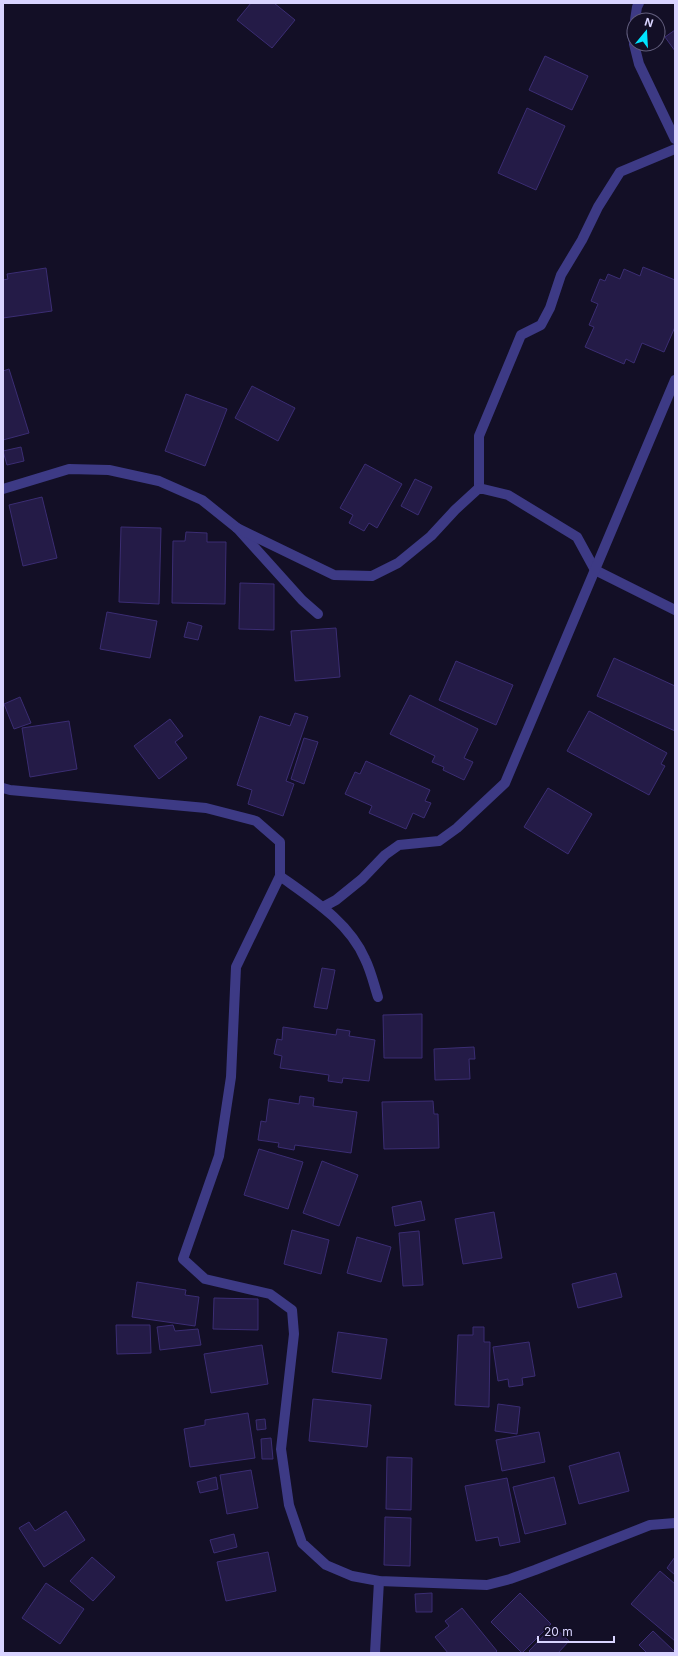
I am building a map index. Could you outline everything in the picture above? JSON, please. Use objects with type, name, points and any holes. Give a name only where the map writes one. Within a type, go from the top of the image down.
[{"type":"street","points":[[636,52],[639,64],[675,139]]},
{"type":"street","points":[[237,528],[334,575],[372,576],[398,563],[431,536],[455,510],[479,488],[479,436],[521,335],[540,325],[550,308],[561,276],[582,240],[598,207],[620,172],[675,149]]},
{"type":"street","points":[[323,907],[336,900],[362,879],[385,855],[399,845],[439,841],[457,828],[504,783],[675,380]]},
{"type":"street","points":[[3,489],[69,469],[109,470],[159,480],[202,500],[237,528],[302,600],[318,614]]},
{"type":"street","points":[[479,488],[508,496],[578,537],[595,570],[675,610]]},
{"type":"street","points":[[3,788],[10,790],[206,808],[256,821],[280,842],[280,876],[236,967],[231,1077],[219,1156],[184,1259],[205,1279],[270,1294],[292,1310],[294,1334],[281,1449],[289,1505],[302,1543],[326,1565],[352,1576],[379,1581],[487,1584],[523,1575],[650,1525],[675,1522]]},
{"type":"street","points":[[280,876],[323,907],[348,931],[365,958],[378,997]]},
{"type":"street","points":[[374,1653],[379,1581]]},
{"type":"building","points":[[251,3],[274,3],[295,20],[272,48],[237,20]]},
{"type":"building","points":[[675,30],[675,51],[666,38],[666,36]]},
{"type":"building","points":[[545,56],[588,76],[572,110],[529,90]]},
{"type":"building","points":[[527,108],[565,126],[536,190],[498,173]]},
{"type":"building","points":[[643,267],[675,280],[675,327],[664,352],[642,343],[634,363],[626,359],[624,364],[585,347],[594,327],[589,325],[598,304],[591,301],[600,279],[605,281],[608,274],[620,279],[624,269],[640,276]]},
{"type":"building","points":[[46,268],[52,311],[3,318],[3,280],[8,279],[7,274]]},
{"type":"building","points":[[9,369],[29,433],[3,440],[3,371]]},
{"type":"building","points":[[252,386],[295,408],[278,441],[235,418]]},
{"type":"building","points":[[186,394],[227,409],[205,466],[165,451]]},
{"type":"building","points":[[21,447],[24,461],[7,465],[3,451]]},
{"type":"building","points":[[365,464],[402,484],[377,528],[369,523],[364,531],[349,523],[353,515],[340,508]]},
{"type":"building","points":[[415,479],[432,487],[418,515],[401,506]]},
{"type":"building","points":[[42,497],[57,558],[23,566],[9,505]]},
{"type":"building","points":[[121,527],[161,528],[159,604],[119,602]]},
{"type":"building","points":[[186,532],[207,533],[207,542],[226,542],[225,604],[172,603],[173,541],[185,541]]},
{"type":"building","points":[[240,583],[274,584],[274,630],[239,629]]},
{"type":"building","points":[[107,612],[157,621],[150,658],[100,649]]},
{"type":"building","points":[[188,622],[202,626],[198,640],[184,637]]},
{"type":"building","points":[[336,628],[340,677],[295,681],[291,631]]},
{"type":"building","points":[[614,658],[675,686],[675,731],[597,696]]},
{"type":"building","points":[[456,661],[513,685],[496,725],[439,700]]},
{"type":"building","points":[[410,695],[478,729],[464,758],[473,762],[464,780],[443,770],[444,767],[432,762],[435,756],[390,734]]},
{"type":"building","points":[[20,697],[31,723],[14,729],[4,704]]},
{"type":"building","points":[[589,711],[667,753],[661,764],[665,766],[649,795],[567,751]]},
{"type":"building","points":[[295,713],[308,717],[286,781],[294,784],[283,816],[248,804],[252,790],[237,785],[260,716],[290,726]]},
{"type":"building","points":[[170,719],[183,736],[175,742],[187,758],[159,779],[134,746]]},
{"type":"building","points":[[69,721],[77,769],[30,777],[22,728]]},
{"type":"building","points":[[304,738],[318,742],[304,784],[291,779]]},
{"type":"building","points":[[366,761],[430,790],[425,801],[431,803],[424,818],[413,813],[406,829],[369,813],[372,806],[345,794],[355,772],[360,774]]},
{"type":"building","points":[[548,788],[592,814],[568,854],[524,827]]},
{"type":"building","points":[[322,968],[335,970],[327,1009],[314,1007]]},
{"type":"building","points":[[422,1014],[422,1058],[384,1058],[383,1015]]},
{"type":"building","points":[[283,1027],[336,1035],[337,1029],[350,1031],[349,1036],[375,1040],[369,1081],[343,1078],[342,1083],[328,1081],[329,1075],[280,1068],[282,1056],[274,1054],[277,1039],[282,1040]]},
{"type":"building","points":[[474,1047],[475,1059],[469,1059],[470,1079],[435,1080],[434,1049]]},
{"type":"building","points":[[300,1096],[314,1098],[313,1106],[357,1112],[351,1153],[295,1145],[294,1150],[278,1147],[279,1143],[258,1140],[261,1121],[266,1122],[269,1099],[299,1104]]},
{"type":"building","points":[[433,1101],[434,1114],[438,1114],[439,1148],[384,1149],[382,1102]]},
{"type":"building","points":[[259,1149],[303,1162],[288,1209],[244,1195]]},
{"type":"building","points":[[322,1161],[358,1175],[339,1226],[303,1213]]},
{"type":"building","points":[[421,1201],[425,1220],[395,1226],[392,1207]]},
{"type":"building","points":[[494,1212],[502,1258],[463,1264],[455,1219]]},
{"type":"building","points":[[292,1230],[329,1240],[321,1274],[284,1264]]},
{"type":"building","points":[[419,1231],[423,1285],[403,1286],[399,1233]]},
{"type":"building","points":[[357,1237],[391,1247],[381,1282],[347,1273]]},
{"type":"building","points":[[616,1273],[622,1297],[578,1308],[572,1284]]},
{"type":"building","points":[[137,1282],[186,1290],[185,1295],[199,1297],[195,1326],[132,1317]]},
{"type":"building","points":[[214,1298],[258,1299],[258,1330],[213,1329]]},
{"type":"building","points":[[116,1325],[150,1325],[151,1353],[117,1354]]},
{"type":"building","points":[[173,1325],[175,1331],[198,1329],[201,1345],[160,1350],[157,1327]]},
{"type":"building","points":[[473,1327],[484,1327],[484,1342],[490,1342],[489,1407],[455,1405],[458,1335],[473,1335]]},
{"type":"building","points":[[338,1332],[387,1339],[381,1379],[332,1372]]},
{"type":"building","points":[[529,1342],[535,1376],[522,1378],[523,1385],[509,1387],[508,1379],[498,1381],[493,1347]]},
{"type":"building","points":[[262,1345],[268,1384],[211,1393],[204,1354]]},
{"type":"building","points":[[313,1399],[371,1405],[367,1447],[309,1441]]},
{"type":"building","points":[[498,1404],[520,1407],[517,1434],[495,1431]]},
{"type":"building","points":[[248,1413],[255,1458],[190,1467],[184,1429],[205,1425],[205,1420]]},
{"type":"building","points":[[265,1419],[266,1429],[257,1430],[256,1420]]},
{"type":"building","points":[[539,1432],[545,1462],[502,1471],[496,1440]]},
{"type":"building","points":[[271,1438],[273,1459],[262,1459],[261,1439]]},
{"type":"building","points":[[619,1452],[629,1491],[579,1504],[569,1466]]},
{"type":"building","points":[[387,1457],[412,1458],[411,1510],[386,1509]]},
{"type":"building","points":[[251,1470],[258,1508],[227,1514],[220,1475]]},
{"type":"building","points":[[216,1477],[218,1489],[200,1493],[197,1482]]},
{"type":"building","points":[[554,1477],[566,1524],[525,1534],[513,1487]]},
{"type":"building","points":[[507,1478],[520,1542],[500,1546],[498,1537],[476,1541],[465,1486]]},
{"type":"building","points":[[66,1511],[85,1540],[44,1567],[19,1528],[29,1522],[35,1531]]},
{"type":"building","points":[[385,1517],[411,1518],[410,1566],[384,1565]]},
{"type":"building","points":[[234,1534],[237,1547],[214,1553],[210,1540]]},
{"type":"building","points":[[268,1552],[276,1591],[226,1601],[217,1562]]},
{"type":"building","points":[[92,1557],[115,1577],[93,1601],[70,1581]]},
{"type":"building","points":[[675,1557],[675,1575],[667,1568]]},
{"type":"building","points":[[660,1571],[675,1584],[675,1641],[631,1604]]},
{"type":"building","points":[[46,1583],[84,1609],[60,1644],[22,1618]]},
{"type":"building","points":[[432,1593],[432,1612],[416,1612],[415,1594]]},
{"type":"building","points":[[520,1593],[551,1624],[522,1653],[491,1622]]},
{"type":"building","points":[[462,1608],[497,1651],[495,1653],[448,1653],[435,1637],[449,1626],[445,1621]]},
{"type":"building","points":[[553,1626],[569,1641],[558,1653],[531,1653],[529,1651]]},
{"type":"building","points":[[653,1631],[675,1653],[647,1653],[639,1645]]}]
